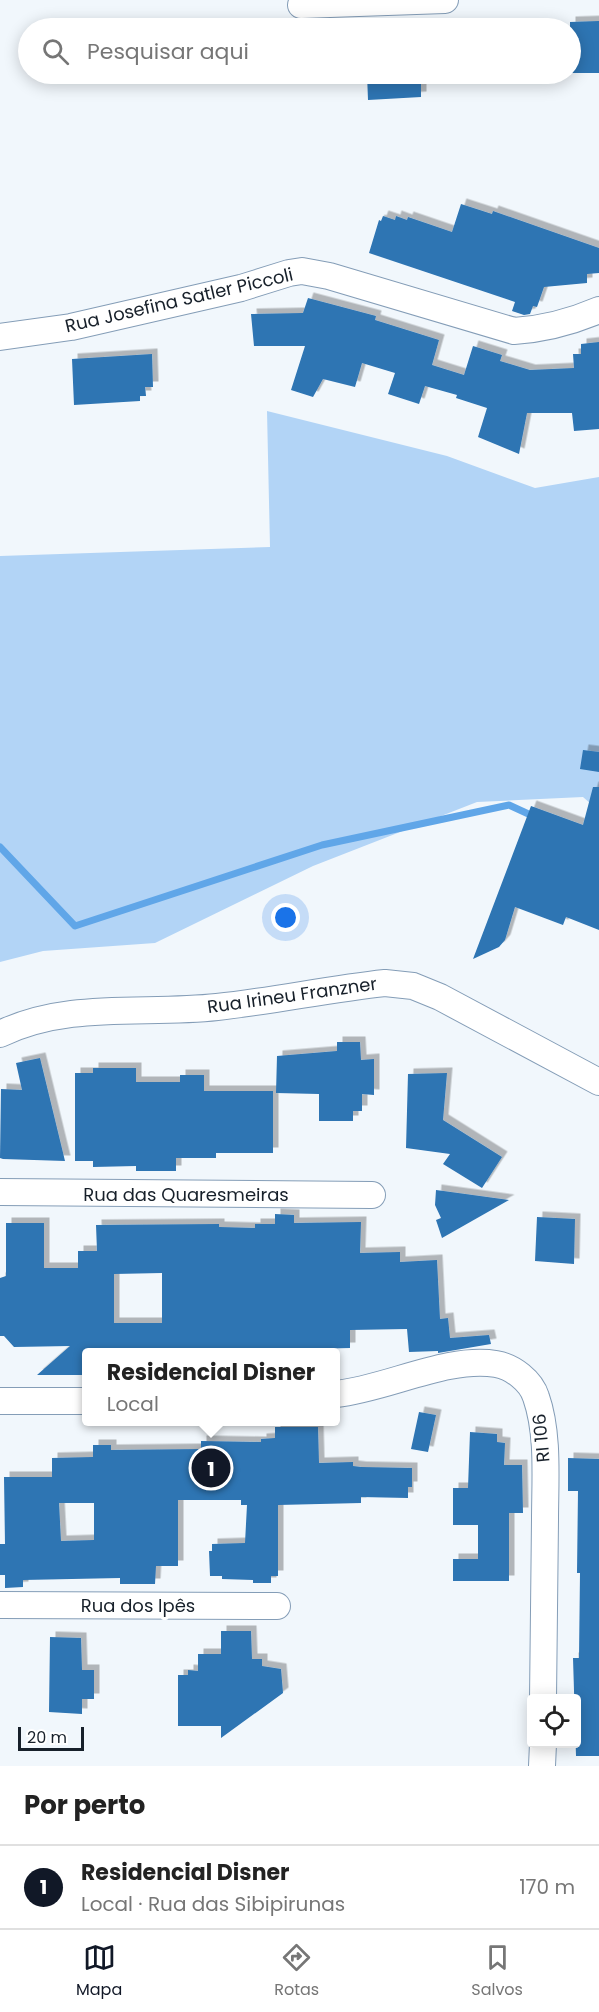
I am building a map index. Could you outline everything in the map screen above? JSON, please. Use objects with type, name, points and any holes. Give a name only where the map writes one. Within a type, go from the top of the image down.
[{"type":"street","points":[[301,5],[445,0]]},
{"type":"street","name":"Rua Josefina Satler Piccoli","points":[[0,337],[71,327],[241,288],[302,271],[329,276],[514,331],[541,329],[573,321],[599,310]]},
{"type":"street","name":"Rua Irineu Franzner","points":[[0,1034],[44,1018],[77,1013],[217,1007],[385,982],[413,986],[440,997],[599,1082]]},
{"type":"street","name":"Rua das Quaresmeiras","points":[[0,1192],[372,1195]]},
{"type":"street","name":"RI 106","points":[[340,1394],[362,1391],[457,1364],[480,1362],[499,1365],[521,1375],[536,1395],[542,1419],[545,1486],[543,1694]]},
{"type":"street","points":[[0,1401],[82,1401]]},
{"type":"street","name":"Rua dos Ipês","points":[[0,1605],[277,1606]]},
{"type":"street","points":[[542,1766],[543,1748]]},
{"type":"shaded area","points":[[267,411],[447,456],[535,488],[599,477],[599,811],[583,797],[477,802],[313,866],[155,943],[43,951],[0,962],[0,556],[270,547]]},
{"type":"building","points":[[599,21],[599,73],[581,73],[581,22]]},
{"type":"building","points":[[367,84],[421,84],[421,97],[368,100]]},
{"type":"building","points":[[461,204],[492,214],[493,211],[599,248],[599,273],[587,274],[587,283],[544,287],[537,307],[533,306],[530,314],[524,315],[512,311],[515,302],[369,253],[379,220],[381,221],[383,216],[395,220],[396,216],[407,220],[408,217],[452,232]]},
{"type":"building","points":[[308,298],[376,316],[375,320],[439,340],[432,365],[464,375],[473,346],[502,355],[500,361],[530,370],[574,368],[573,354],[581,354],[581,344],[599,342],[599,429],[574,431],[572,413],[527,413],[519,454],[478,437],[487,408],[456,398],[457,395],[425,386],[419,404],[388,394],[395,373],[362,363],[355,387],[323,379],[313,397],[291,390],[305,346],[254,346],[251,314],[303,313]]},
{"type":"building","points":[[152,354],[153,387],[145,387],[146,396],[140,396],[140,401],[74,405],[72,359]]},
{"type":"building","points":[[583,750],[599,752],[599,772],[580,769]]},
{"type":"building","points":[[593,787],[599,787],[599,930],[566,917],[563,925],[515,907],[505,940],[499,947],[473,959],[531,806],[583,825]]},
{"type":"building","points":[[337,1042],[360,1042],[361,1060],[374,1059],[374,1095],[362,1094],[362,1111],[353,1111],[353,1121],[319,1121],[319,1094],[276,1093],[277,1056],[337,1051]]},
{"type":"building","points":[[40,1058],[65,1161],[0,1158],[1,1089],[22,1090],[16,1063]]},
{"type":"building","points":[[93,1068],[136,1068],[136,1082],[180,1082],[180,1075],[204,1075],[204,1091],[273,1091],[273,1153],[216,1153],[216,1158],[176,1158],[176,1171],[136,1171],[136,1166],[93,1167],[93,1161],[75,1161],[75,1073],[93,1073]]},
{"type":"building","points":[[447,1073],[443,1120],[502,1157],[482,1188],[443,1164],[450,1154],[406,1148],[408,1074]]},
{"type":"building","points":[[436,1190],[509,1200],[442,1238],[436,1220],[441,1218],[435,1205]]},
{"type":"building","points":[[275,1214],[294,1215],[294,1223],[361,1222],[360,1253],[400,1252],[400,1262],[437,1260],[440,1319],[448,1318],[450,1338],[489,1335],[491,1344],[438,1353],[438,1351],[409,1352],[407,1329],[350,1330],[350,1348],[82,1348],[82,1375],[37,1375],[70,1346],[14,1347],[4,1336],[0,1336],[0,1278],[6,1276],[6,1223],[44,1223],[44,1268],[78,1268],[78,1251],[97,1251],[96,1225],[219,1224],[219,1227],[255,1228],[255,1224],[275,1224]],"holes":[[[162,1273],[162,1323],[114,1323],[114,1274]]]},
{"type":"building","points":[[537,1217],[575,1219],[574,1264],[535,1261]]},
{"type":"building","points":[[419,1412],[436,1415],[428,1452],[411,1449]]},
{"type":"building","points":[[275,1427],[318,1427],[319,1463],[353,1462],[353,1466],[361,1467],[412,1468],[412,1487],[408,1487],[408,1498],[361,1497],[361,1503],[278,1505],[278,1576],[271,1576],[271,1583],[253,1583],[253,1580],[222,1579],[222,1576],[210,1576],[209,1551],[212,1551],[212,1544],[245,1543],[247,1505],[241,1505],[241,1500],[178,1500],[178,1566],[156,1566],[155,1584],[120,1584],[120,1578],[23,1580],[23,1587],[5,1588],[5,1575],[0,1575],[0,1544],[5,1544],[4,1477],[52,1477],[52,1458],[93,1457],[93,1445],[111,1445],[111,1450],[201,1449],[201,1441],[261,1442],[261,1439],[275,1438]],"holes":[[[59,1503],[94,1503],[94,1540],[61,1541]]]},
{"type":"building","points":[[470,1432],[497,1434],[497,1442],[505,1443],[504,1465],[522,1465],[523,1513],[509,1513],[509,1581],[453,1581],[453,1559],[478,1559],[478,1525],[453,1525],[453,1488],[468,1488]]},
{"type":"building","points":[[568,1458],[599,1459],[599,1756],[576,1756],[576,1748],[581,1748],[581,1694],[574,1694],[573,1658],[579,1658],[578,1491],[568,1491]]},
{"type":"building","points":[[221,1631],[251,1631],[252,1659],[262,1659],[262,1666],[281,1669],[283,1693],[221,1738],[221,1726],[178,1726],[178,1675],[188,1675],[188,1670],[198,1671],[198,1654],[221,1654]]},
{"type":"building","points":[[50,1637],[81,1638],[82,1670],[94,1670],[94,1699],[82,1699],[82,1714],[49,1712]]},
{"type":"waterway","points":[[0,847],[75,926],[322,845],[509,805],[535,817]]},
{"type":"place","name":"Residencial Disner","points":[[211,1468]]}]
